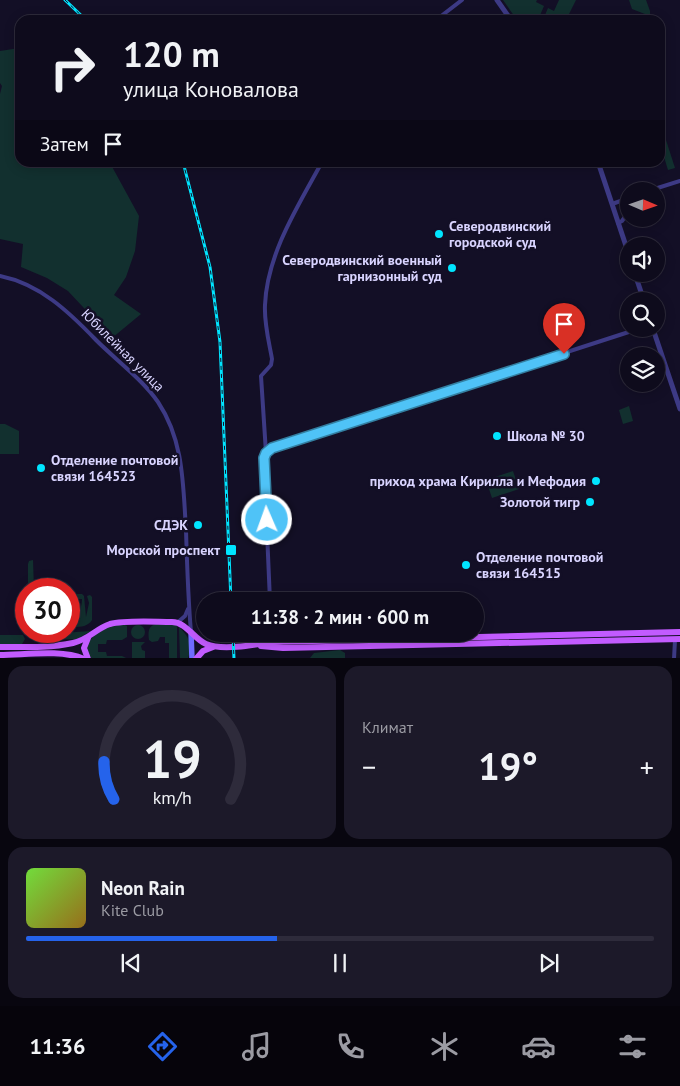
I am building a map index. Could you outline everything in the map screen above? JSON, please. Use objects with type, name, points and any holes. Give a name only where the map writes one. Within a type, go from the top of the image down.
[{"type":"main road","points":[[0,647],[60,645],[88,638],[100,629],[114,623],[178,622],[204,643],[214,646],[677,636]]},
{"type":"main road","name":"Юбилейная улица","points":[[191,632],[192,658]]},
{"type":"main road","points":[[88,638],[84,648],[88,658]]},
{"type":"main road","points":[[60,645],[62,651],[60,654]]},
{"type":"main road","points":[[196,658],[203,651],[214,646]]},
{"type":"main road","points":[[0,655],[60,654],[84,658]]},
{"type":"street","points":[[442,15],[462,0]]},
{"type":"street","points":[[497,0],[508,15]]},
{"type":"street","points":[[270,592],[264,463],[266,453],[261,376],[271,365],[272,359],[265,307],[267,280],[293,216],[319,167]]},
{"type":"street","points":[[600,167],[623,237]]},
{"type":"street","points":[[665,186],[680,181]]},
{"type":"street","points":[[612,204],[620,201]]},
{"type":"street","name":"Юбилейная улица","points":[[0,276],[20,282],[60,305],[150,392],[165,414],[176,437],[183,472],[191,632]]},
{"type":"street","points":[[266,453],[274,447],[620,335]]},
{"type":"street","points":[[656,337],[680,409]]},
{"type":"street","points":[[178,622],[185,616],[189,606]]},
{"type":"street","points":[[674,658],[677,636]]},
{"type":"green space","points":[[503,0],[537,0],[536,2],[544,6],[540,15],[514,15]]},
{"type":"green space","points":[[559,0],[576,0],[568,15],[545,15],[548,8],[554,11]]},
{"type":"green space","points":[[629,0],[646,0],[650,15],[647,15],[632,9]]},
{"type":"green space","points":[[15,49],[15,167],[112,167],[139,216],[135,251],[126,277],[114,295],[141,314],[112,338],[68,291],[47,278],[21,267],[23,244],[0,239],[0,94],[2,86],[0,83],[0,51]]},
{"type":"green space","points":[[665,140],[675,168],[668,170],[665,160]]},
{"type":"green space","points":[[629,406],[633,421],[623,424],[619,410]]},
{"type":"green space","points":[[0,424],[5,424],[19,431],[19,454],[0,454]]},
{"type":"green space","points":[[513,471],[519,489],[492,498],[486,480]]},
{"type":"green space","points":[[33,560],[34,578],[28,578],[29,561]]},
{"type":"green space","points":[[80,594],[84,596],[86,617],[89,603],[87,596],[90,595],[92,597],[92,620],[85,626],[80,627],[80,610],[82,599],[80,599]]},
{"type":"green space","points":[[156,624],[174,624],[177,626],[177,658],[169,658],[169,643],[165,643],[165,637],[160,637],[158,641],[152,642],[149,640],[149,630],[151,626]]},
{"type":"green space","points":[[112,625],[127,626],[127,637],[122,640],[107,640],[106,644],[98,644],[98,652],[106,652],[107,656],[122,656],[126,658],[91,658],[87,647],[89,642],[96,634]]},
{"type":"green space","points":[[135,625],[141,625],[145,632],[141,639],[135,639],[131,635],[131,629]]},
{"type":"green space","points":[[179,627],[189,641],[188,658],[180,658]]},
{"type":"green space","points":[[91,631],[80,637],[80,632]]},
{"type":"green space","points":[[0,635],[15,635],[15,643],[23,643],[22,644],[0,644]]},
{"type":"green space","points":[[132,642],[145,642],[141,646],[142,650],[145,651],[145,658],[132,658]]},
{"type":"green space","points":[[340,650],[345,653],[345,658],[310,658],[314,653]]},
{"type":"railway","points":[[65,0],[81,15]]},
{"type":"railway","points":[[184,167],[210,267],[220,342],[231,592]]},
{"type":"railway","points":[[233,642],[234,658]]},
{"type":"place","name":"Северодвинский городской суд","points":[[439,234]]},
{"type":"place","name":"Северодвинский военный гарнизонный суд","points":[[452,268]]},
{"type":"place","name":"Школа № 30","points":[[497,436]]},
{"type":"place","name":"Отделение почтовой связи 164523","points":[[41,468]]},
{"type":"place","name":"приход храма Кирилла и Мефодия","points":[[596,481]]},
{"type":"place","name":"Золотой тигр","points":[[590,502]]},
{"type":"place","name":"СДЭК","points":[[198,525]]},
{"type":"place","name":"Морской проспект","points":[[231,550]]},
{"type":"place","name":"Отделение почтовой связи 164515","points":[[466,565]]},
{"type":"route","points":[[267,520],[264,458],[268,450],[564,354]]}]
